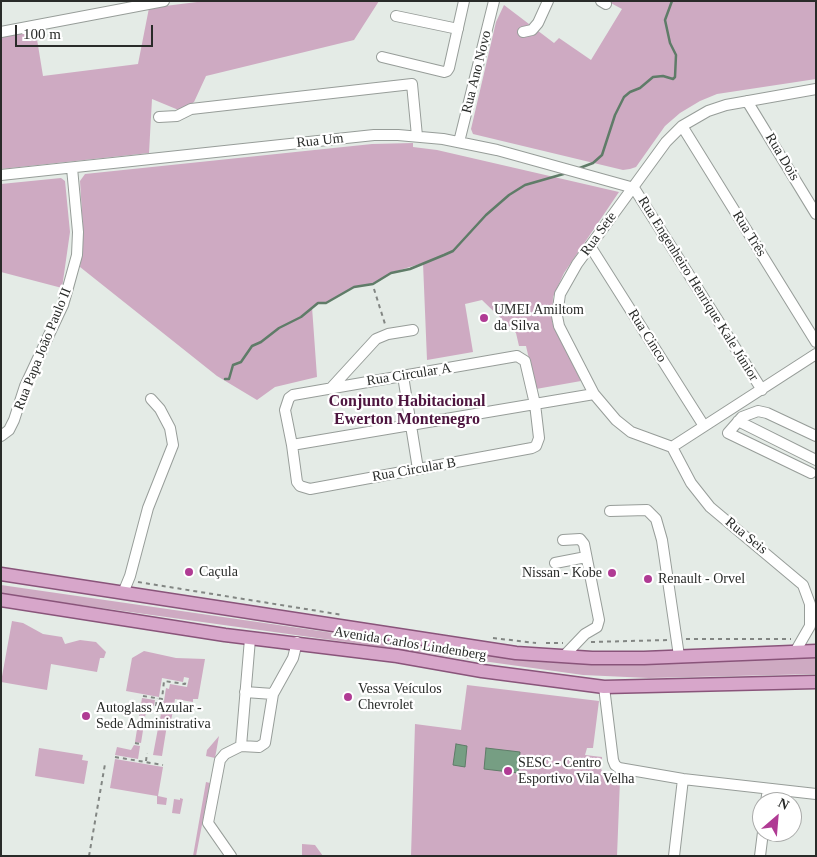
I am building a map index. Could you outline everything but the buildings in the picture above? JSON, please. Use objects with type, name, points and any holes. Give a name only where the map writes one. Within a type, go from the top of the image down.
[{"type":"main road","name":"Avenida Carlos Lindenberg","points":[[1,574],[487,649],[564,656],[679,656],[816,651]]},
{"type":"main road","name":"Avenida Carlos Lindenberg","points":[[1,600],[250,638],[297,642],[397,656],[482,671],[604,687],[816,682]]},
{"type":"street","points":[[1,32],[164,1]]},
{"type":"street","points":[[382,57],[447,71],[464,1]]},
{"type":"street","name":"Rua Ano Novo","points":[[459,142],[494,1]]},
{"type":"street","points":[[523,32],[532,30],[538,23],[548,1]]},
{"type":"street","points":[[396,16],[458,29]]},
{"type":"street","points":[[417,66],[412,84],[417,136]]},
{"type":"street","points":[[159,116],[177,116],[191,109],[412,84]]},
{"type":"street","name":"Rua Sete","points":[[672,446],[631,432],[616,420],[594,394],[559,326],[557,316],[560,294],[566,280],[590,246],[666,142],[682,126],[708,111],[726,104],[816,88]]},
{"type":"street","name":"Rua Dois","points":[[747,101],[816,214]]},
{"type":"street","name":"Rua Três","points":[[682,126],[816,342]]},
{"type":"street","name":"Rua Um","points":[[1,175],[374,135],[417,136],[459,142],[634,188]]},
{"type":"street","name":"Rua Papa João Paulo II","points":[[1,436],[9,430],[14,420],[25,386],[70,284],[76,255],[78,232],[72,168]]},
{"type":"street","name":"Rua Engenheiro Henrique Kale Júnior","points":[[634,188],[762,390]]},
{"type":"street","name":"Rua Cinco","points":[[590,246],[704,426]]},
{"type":"street","points":[[332,387],[354,366],[371,344],[388,334],[413,330]]},
{"type":"street","points":[[672,446],[816,354]]},
{"type":"street","name":"Rua Circular A","points":[[292,445],[285,410],[289,398],[332,387],[517,356],[525,361],[536,404]]},
{"type":"street","points":[[403,376],[418,469]]},
{"type":"street","points":[[292,445],[412,423],[594,394]]},
{"type":"street","points":[[123,593],[148,508],[172,445],[170,428],[160,409],[151,399]]},
{"type":"street","name":"Rua Circular B","points":[[292,445],[297,482],[300,486],[310,489],[532,448],[536,446],[539,438],[536,404]]},
{"type":"street","points":[[811,473],[728,433],[729,429],[738,421],[754,411],[763,411],[816,436]]},
{"type":"street","points":[[738,421],[816,460]]},
{"type":"street","name":"Rua Seis","points":[[672,446],[691,483],[710,507],[803,585],[808,593],[816,636]]},
{"type":"street","points":[[610,511],[646,510],[656,518],[662,540],[679,656]]},
{"type":"street","points":[[563,540],[582,540],[599,625],[575,643],[564,656]]},
{"type":"street","points":[[555,563],[586,557]]},
{"type":"street","points":[[795,652],[812,621]]},
{"type":"street","points":[[241,746],[250,638]]},
{"type":"street","points":[[230,856],[208,822],[220,760],[225,754],[241,746],[263,746],[273,694],[293,658],[297,642]]},
{"type":"street","points":[[604,687],[615,766],[683,778],[816,794]]},
{"type":"street","points":[[245,692],[273,694]]},
{"type":"street","points":[[674,856],[683,778]]},
{"type":"street","points":[[760,856],[762,842]]},
{"type":"path","points":[[374,289],[388,334]]},
{"type":"path","name":"Avenida Carlos Lindenberg","points":[[128,581],[348,616]]},
{"type":"path","name":"Avenida Carlos Lindenberg","points":[[485,637],[543,643],[802,638]]},
{"type":"path","points":[[143,696],[162,699],[164,681],[185,684],[186,679]]},
{"type":"path","points":[[156,706],[157,698]]},
{"type":"path","points":[[135,743],[140,744]]},
{"type":"path","points":[[146,762],[147,754]]},
{"type":"path","points":[[115,757],[163,765]]},
{"type":"path","points":[[89,856],[105,764]]},
{"type":"shaded area","points":[[205,1],[379,1],[354,40],[206,76],[194,102],[181,111],[152,99],[149,153],[1,169],[1,34],[35,27],[43,76],[138,64],[149,8]]},
{"type":"shaded area","points":[[607,1],[816,1],[816,79],[717,94],[700,101],[680,113],[665,126],[636,167],[630,169],[623,170],[473,134],[471,129],[496,22],[504,5],[554,43],[559,38],[591,60],[622,9]]},
{"type":"shaded area","points":[[413,143],[413,147],[437,150],[619,192],[564,273],[553,297],[552,322],[581,381],[536,389],[526,346],[519,346],[516,333],[482,300],[465,304],[473,352],[427,360],[423,263],[390,273],[373,284],[354,287],[326,303],[318,303],[312,307],[317,377],[275,387],[257,400],[217,376],[80,267],[83,229],[80,181],[85,174],[372,144]]},
{"type":"shaded area","points":[[61,178],[65,181],[70,232],[62,288],[1,272],[1,184]]},
{"type":"shaded area","points":[[1,585],[486,655],[625,662],[816,656],[816,674],[649,678],[583,675],[1,594]]},
{"type":"shaded area","points":[[12,621],[23,623],[43,634],[62,637],[65,644],[80,640],[96,642],[106,652],[104,658],[100,658],[97,672],[51,664],[47,690],[1,682]]},
{"type":"shaded area","points":[[144,651],[176,658],[205,659],[198,699],[193,699],[193,702],[175,699],[171,721],[160,719],[162,708],[158,707],[159,701],[164,701],[166,688],[169,689],[170,684],[187,687],[189,678],[184,677],[183,682],[162,678],[159,697],[126,691],[132,658]]},
{"type":"shaded area","name":"SESC - Centro Esportivo Vila Velha","points":[[467,685],[599,701],[593,748],[587,748],[585,755],[602,757],[601,768],[604,778],[620,780],[617,856],[411,856],[415,724],[461,730]]},
{"type":"shaded area","points":[[142,698],[155,700],[154,706],[147,705],[141,743],[135,742]]},
{"type":"shaded area","points":[[159,723],[167,725],[162,756],[153,755]]},
{"type":"shaded area","points":[[219,736],[215,758],[206,756],[207,750]]},
{"type":"shaded area","points":[[456,744],[467,746],[465,767],[453,765]]},
{"type":"shaded area","points":[[134,745],[140,746],[138,759],[115,755],[117,747],[131,750]]},
{"type":"shaded area","points":[[39,748],[83,755],[82,760],[88,761],[84,784],[35,776]]},
{"type":"shaded area","points":[[486,748],[520,752],[518,773],[484,769]]},
{"type":"shaded area","points":[[115,759],[163,767],[158,796],[167,798],[166,805],[157,804],[157,796],[110,788]]},
{"type":"shaded area","points":[[206,782],[210,783],[196,856],[193,856]]},
{"type":"shaded area","points":[[180,798],[183,799],[180,814],[172,813],[174,799],[180,800]]},
{"type":"shaded area","points":[[302,844],[315,845],[323,856],[302,856]]},
{"type":"waterway","points":[[577,169],[593,163],[602,155],[615,115],[624,97],[640,88],[653,77],[663,76],[673,79],[675,77],[676,55],[670,43],[665,20],[672,1]]},
{"type":"waterway","points":[[225,379],[229,379],[233,365],[241,362],[252,346],[261,342],[279,328],[301,317],[318,303],[326,303],[354,287],[373,284],[391,273],[410,269],[453,251],[486,215],[509,195],[525,185],[567,173]]},
{"type":"place","name":"UMEI Amiltom da Silva","points":[[484,318]]},
{"type":"place","name":"Caçula","points":[[189,572]]},
{"type":"place","name":"Nissan - Kobe","points":[[612,573]]},
{"type":"place","name":"Renault - Orvel","points":[[648,579]]},
{"type":"place","name":"Vessa Veículos Chevrolet","points":[[348,697]]},
{"type":"place","name":"Autoglass Azular - Sede Administrativa","points":[[86,716]]},
{"type":"place","name":"SESC - Centro Esportivo Vila Velha","points":[[508,771]]},
{"type":"district","name":"Conjunto Habitacional Ewerton Montenegro","points":[[407,411]]}]
